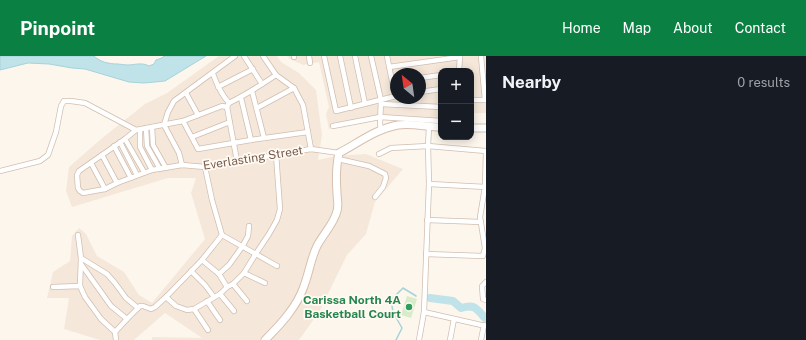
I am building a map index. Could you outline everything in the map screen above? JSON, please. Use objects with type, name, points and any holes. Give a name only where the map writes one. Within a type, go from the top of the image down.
[{"type":"street","points":[[182,165],[179,153],[164,125],[168,112],[174,101],[235,56]]},
{"type":"street","points":[[244,56],[262,84]]},
{"type":"street","points":[[263,56],[276,75],[294,88],[303,105],[311,149]]},
{"type":"street","points":[[309,56],[310,63]]},
{"type":"street","points":[[324,56],[336,111],[364,104],[381,102],[438,107]]},
{"type":"street","points":[[340,56],[351,108]]},
{"type":"street","points":[[355,56],[364,104]]},
{"type":"street","points":[[371,56],[381,102],[381,130]]},
{"type":"street","points":[[387,56],[390,70]]},
{"type":"street","points":[[389,67],[460,56],[459,68]]},
{"type":"street","points":[[474,100],[486,100],[481,56]]},
{"type":"street","points":[[218,87],[253,69]]},
{"type":"street","points":[[212,74],[228,105],[237,162]]},
{"type":"street","points":[[105,189],[91,163],[138,130],[183,121],[228,105],[276,75]]},
{"type":"street","points":[[426,77],[438,75]]},
{"type":"street","points":[[256,108],[294,88]]},
{"type":"street","points":[[426,91],[438,89]]},
{"type":"street","points":[[252,91],[264,138]]},
{"type":"street","points":[[186,93],[198,115]]},
{"type":"street","points":[[241,98],[250,140]]},
{"type":"street","points":[[381,102],[390,98]]},
{"type":"street","points":[[0,171],[40,161],[48,156],[56,132],[60,106],[64,101],[85,103],[138,130]]},
{"type":"street","points":[[333,126],[380,117],[438,121]]},
{"type":"street","points":[[183,121],[198,150],[250,140],[308,132]]},
{"type":"street","points":[[192,137],[230,122]]},
{"type":"street","points":[[265,340],[282,322],[304,288],[318,245],[337,212],[338,156],[381,130],[398,125],[438,127]]},
{"type":"street","points":[[152,127],[153,145],[166,168]]},
{"type":"street","points":[[419,340],[424,312],[429,184],[429,127]]},
{"type":"street","points":[[146,128],[147,146],[160,168]]},
{"type":"street","points":[[474,128],[486,128]]},
{"type":"street","points":[[138,130],[140,147],[152,170]]},
{"type":"street","points":[[125,139],[144,172]]},
{"type":"street","points":[[120,142],[137,175]]},
{"type":"street","points":[[114,146],[131,178]]},
{"type":"street","points":[[379,154],[391,148],[428,146],[486,151],[485,187],[480,217],[485,248],[484,256],[426,254]]},
{"type":"street","name":"Everlasting Street","points":[[91,163],[79,171],[77,175],[78,188],[83,192],[105,189],[144,172],[160,168],[182,165],[205,167],[311,149],[369,166],[385,174],[386,178],[383,187],[375,197]]},
{"type":"street","points":[[166,297],[176,306],[187,310],[194,309],[220,294],[226,287],[233,284],[244,273],[277,220],[280,209],[276,154]]},
{"type":"street","points":[[102,155],[117,183]]},
{"type":"street","points":[[205,167],[212,200],[222,235],[254,255],[277,266]]},
{"type":"street","points":[[429,184],[485,187]]},
{"type":"street","points":[[427,220],[481,222]]},
{"type":"street","points":[[219,274],[229,265],[242,247],[248,236],[248,226]]},
{"type":"street","points":[[483,235],[486,226]]},
{"type":"street","points":[[78,235],[81,258],[80,286],[85,298],[101,319],[115,332],[116,340]]},
{"type":"street","points":[[115,332],[138,308],[143,306],[151,309],[166,297],[202,260],[222,235]]},
{"type":"street","points":[[81,258],[107,274],[126,298],[138,308]]},
{"type":"street","points":[[202,260],[219,274],[226,287]]},
{"type":"street","points":[[81,264],[111,306],[127,319]]},
{"type":"street","points":[[191,271],[205,285],[214,297]]},
{"type":"street","points":[[244,273],[265,283]]},
{"type":"street","points":[[486,282],[482,286],[483,299],[486,300]]},
{"type":"street","points":[[233,284],[247,302]]},
{"type":"street","points":[[53,287],[80,286]]},
{"type":"street","points":[[220,294],[234,311]]},
{"type":"street","points":[[207,301],[220,320]]},
{"type":"street","points":[[194,309],[208,330]]},
{"type":"street","points":[[424,312],[485,326],[481,340]]},
{"type":"street","points":[[450,340],[454,319]]},
{"type":"shaded area","points":[[219,56],[277,56],[281,62],[299,73],[316,90],[322,135],[318,160],[336,156],[366,154],[403,169],[375,202],[366,234],[347,255],[319,312],[299,340],[152,340],[152,337],[202,338],[165,313],[134,340],[100,340],[64,329],[69,298],[47,298],[53,272],[70,261],[72,236],[79,228],[86,234],[97,256],[124,272],[139,295],[152,303],[205,239],[191,193],[196,178],[168,178],[72,207],[66,191],[69,167],[145,104],[167,93]]},
{"type":"shaded area","points":[[287,56],[486,56],[486,113],[474,113],[474,68],[438,68],[438,123],[383,119],[368,120],[329,129],[326,114],[329,107],[319,62],[303,65]]},
{"type":"green space","name":"Carissa North 4A Basketball Court","points":[[407,296],[417,299],[411,318],[401,315]]},
{"type":"water","points":[[0,56],[94,56],[99,60],[108,63],[127,65],[141,64],[149,66],[164,56],[206,56],[165,81],[144,83],[129,82],[85,69],[49,64],[28,63],[0,70]]},
{"type":"waterway","points":[[396,340],[402,328],[393,312],[391,300],[403,288],[416,296]]},
{"type":"waterway","points":[[430,298],[453,301],[461,308],[469,306],[475,308],[486,318]]},
{"type":"place","name":"Carissa North 4A Basketball Court","points":[[409,307]]}]
